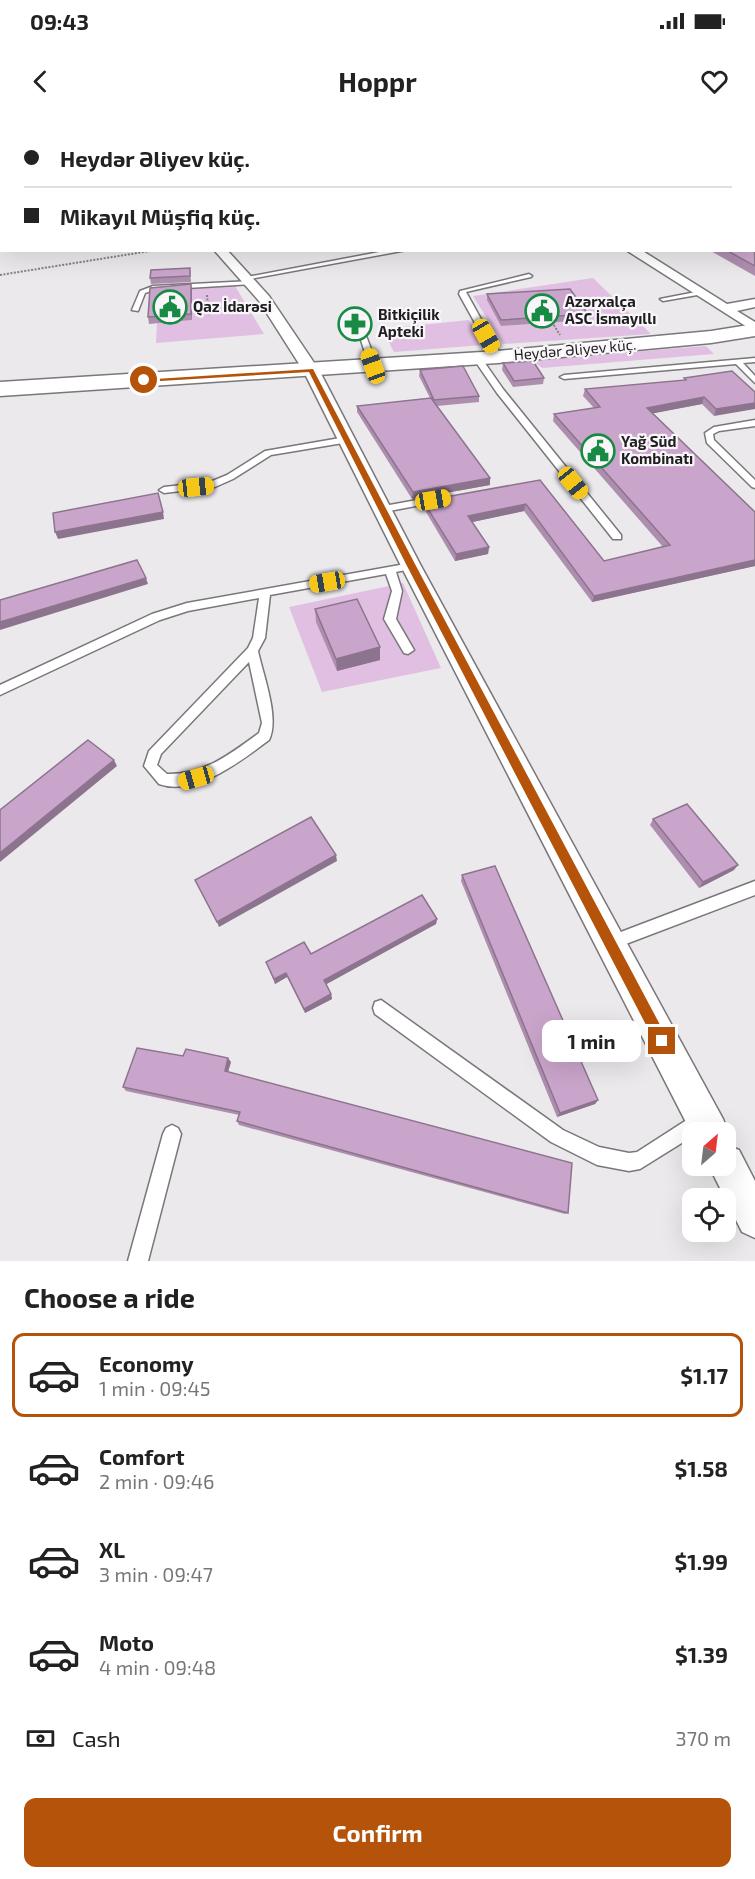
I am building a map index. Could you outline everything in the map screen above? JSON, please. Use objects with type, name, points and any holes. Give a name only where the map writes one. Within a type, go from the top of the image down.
[{"type":"main road","name":"Heydər Əliyev küç.","points":[[0,389],[498,357],[699,339],[755,329]]},
{"type":"street","points":[[222,252],[264,299],[311,370],[384,509],[400,569],[610,943],[704,1122]]},
{"type":"street","points":[[635,252],[755,329]]},
{"type":"street","points":[[725,309],[755,303]]},
{"type":"lane","points":[[136,310],[142,292],[146,290],[248,281],[394,252]]},
{"type":"lane","points":[[498,357],[462,294],[463,291],[529,276]]},
{"type":"lane","points":[[663,299],[700,293]]},
{"type":"lane","points":[[361,333],[373,366]]},
{"type":"lane","points":[[477,358],[500,391],[617,537]]},
{"type":"lane","points":[[564,377],[755,360]]},
{"type":"lane","points":[[738,362],[755,381]]},
{"type":"lane","points":[[755,423],[717,429],[709,433],[710,441],[755,485]]},
{"type":"lane","points":[[164,490],[212,485],[230,477],[268,453],[346,440]]},
{"type":"lane","points":[[384,509],[454,496]]},
{"type":"lane","points":[[0,690],[156,617],[187,607],[400,569],[390,619],[408,650]]},
{"type":"lane","points":[[252,651],[268,723],[265,736],[209,774],[183,782],[164,780],[150,766],[154,751],[252,651],[259,638],[265,593]]},
{"type":"lane","points":[[610,943],[755,888]]},
{"type":"lane","points":[[381,1008],[557,1136],[597,1156],[629,1162],[640,1160],[682,1138]]},
{"type":"lane","points":[[138,1261],[172,1134]]},
{"type":"path","points":[[0,275],[144,252]]},
{"type":"path","points":[[206,286],[209,316]]},
{"type":"shaded area","points":[[593,278],[651,334],[503,344],[473,296]]},
{"type":"shaded area","points":[[235,286],[264,334],[156,343],[157,323],[192,320],[192,293],[161,290]]},
{"type":"shaded area","points":[[469,320],[483,345],[394,352],[382,329]]},
{"type":"shaded area","points":[[706,346],[714,354],[542,368],[537,364],[507,367],[505,362]]},
{"type":"shaded area","points":[[403,583],[441,668],[322,692],[289,607]]},
{"type":"building","points":[[730,252],[754,252],[755,266]]},
{"type":"building","points":[[190,268],[190,276],[150,278],[151,270]]},
{"type":"building","points":[[191,284],[191,314],[148,317],[150,288]]},
{"type":"building","points":[[570,289],[588,314],[501,320],[487,294]]},
{"type":"building","points":[[533,361],[544,378],[514,381],[503,363]]},
{"type":"building","points":[[463,366],[479,396],[434,400],[420,370]]},
{"type":"building","points":[[732,371],[755,392],[755,403],[716,409],[704,397],[647,408],[755,512],[755,560],[594,596],[526,504],[468,516],[489,547],[456,554],[423,501],[540,480],[604,561],[670,545],[554,414],[600,407],[585,389],[686,380],[684,378]]},
{"type":"building","points":[[431,398],[490,478],[413,492],[357,406]]},
{"type":"building","points":[[158,493],[163,512],[55,532],[53,513]]},
{"type":"building","points":[[137,560],[146,578],[0,622],[0,600]]},
{"type":"building","points":[[357,599],[380,647],[336,659],[315,609]]},
{"type":"building","points":[[88,740],[114,760],[0,853],[0,810]]},
{"type":"building","points":[[687,804],[738,865],[703,882],[653,819]]},
{"type":"building","points":[[311,817],[336,855],[217,922],[195,880]]},
{"type":"building","points":[[495,866],[598,1100],[560,1113],[462,875]]},
{"type":"building","points":[[422,895],[437,919],[324,980],[331,994],[304,1009],[286,973],[274,979],[266,962],[304,942],[311,954]]},
{"type":"building","points":[[137,1048],[183,1056],[186,1049],[228,1058],[225,1071],[572,1163],[568,1213],[237,1121],[240,1112],[123,1087]]},
{"type":"place","name":"Qaz İdarəsi","points":[[170,307]]},
{"type":"place","name":"Azərxalça ASC İsmayıllı","points":[[542,311]]},
{"type":"place","name":"Bitkiçilik Apteki","points":[[355,324]]},
{"type":"place","name":"Yağ Süd Kombinatı","points":[[598,451]]},
{"type":"route","points":[[144,380],[311,370],[384,509],[411,566],[662,1041]]}]
